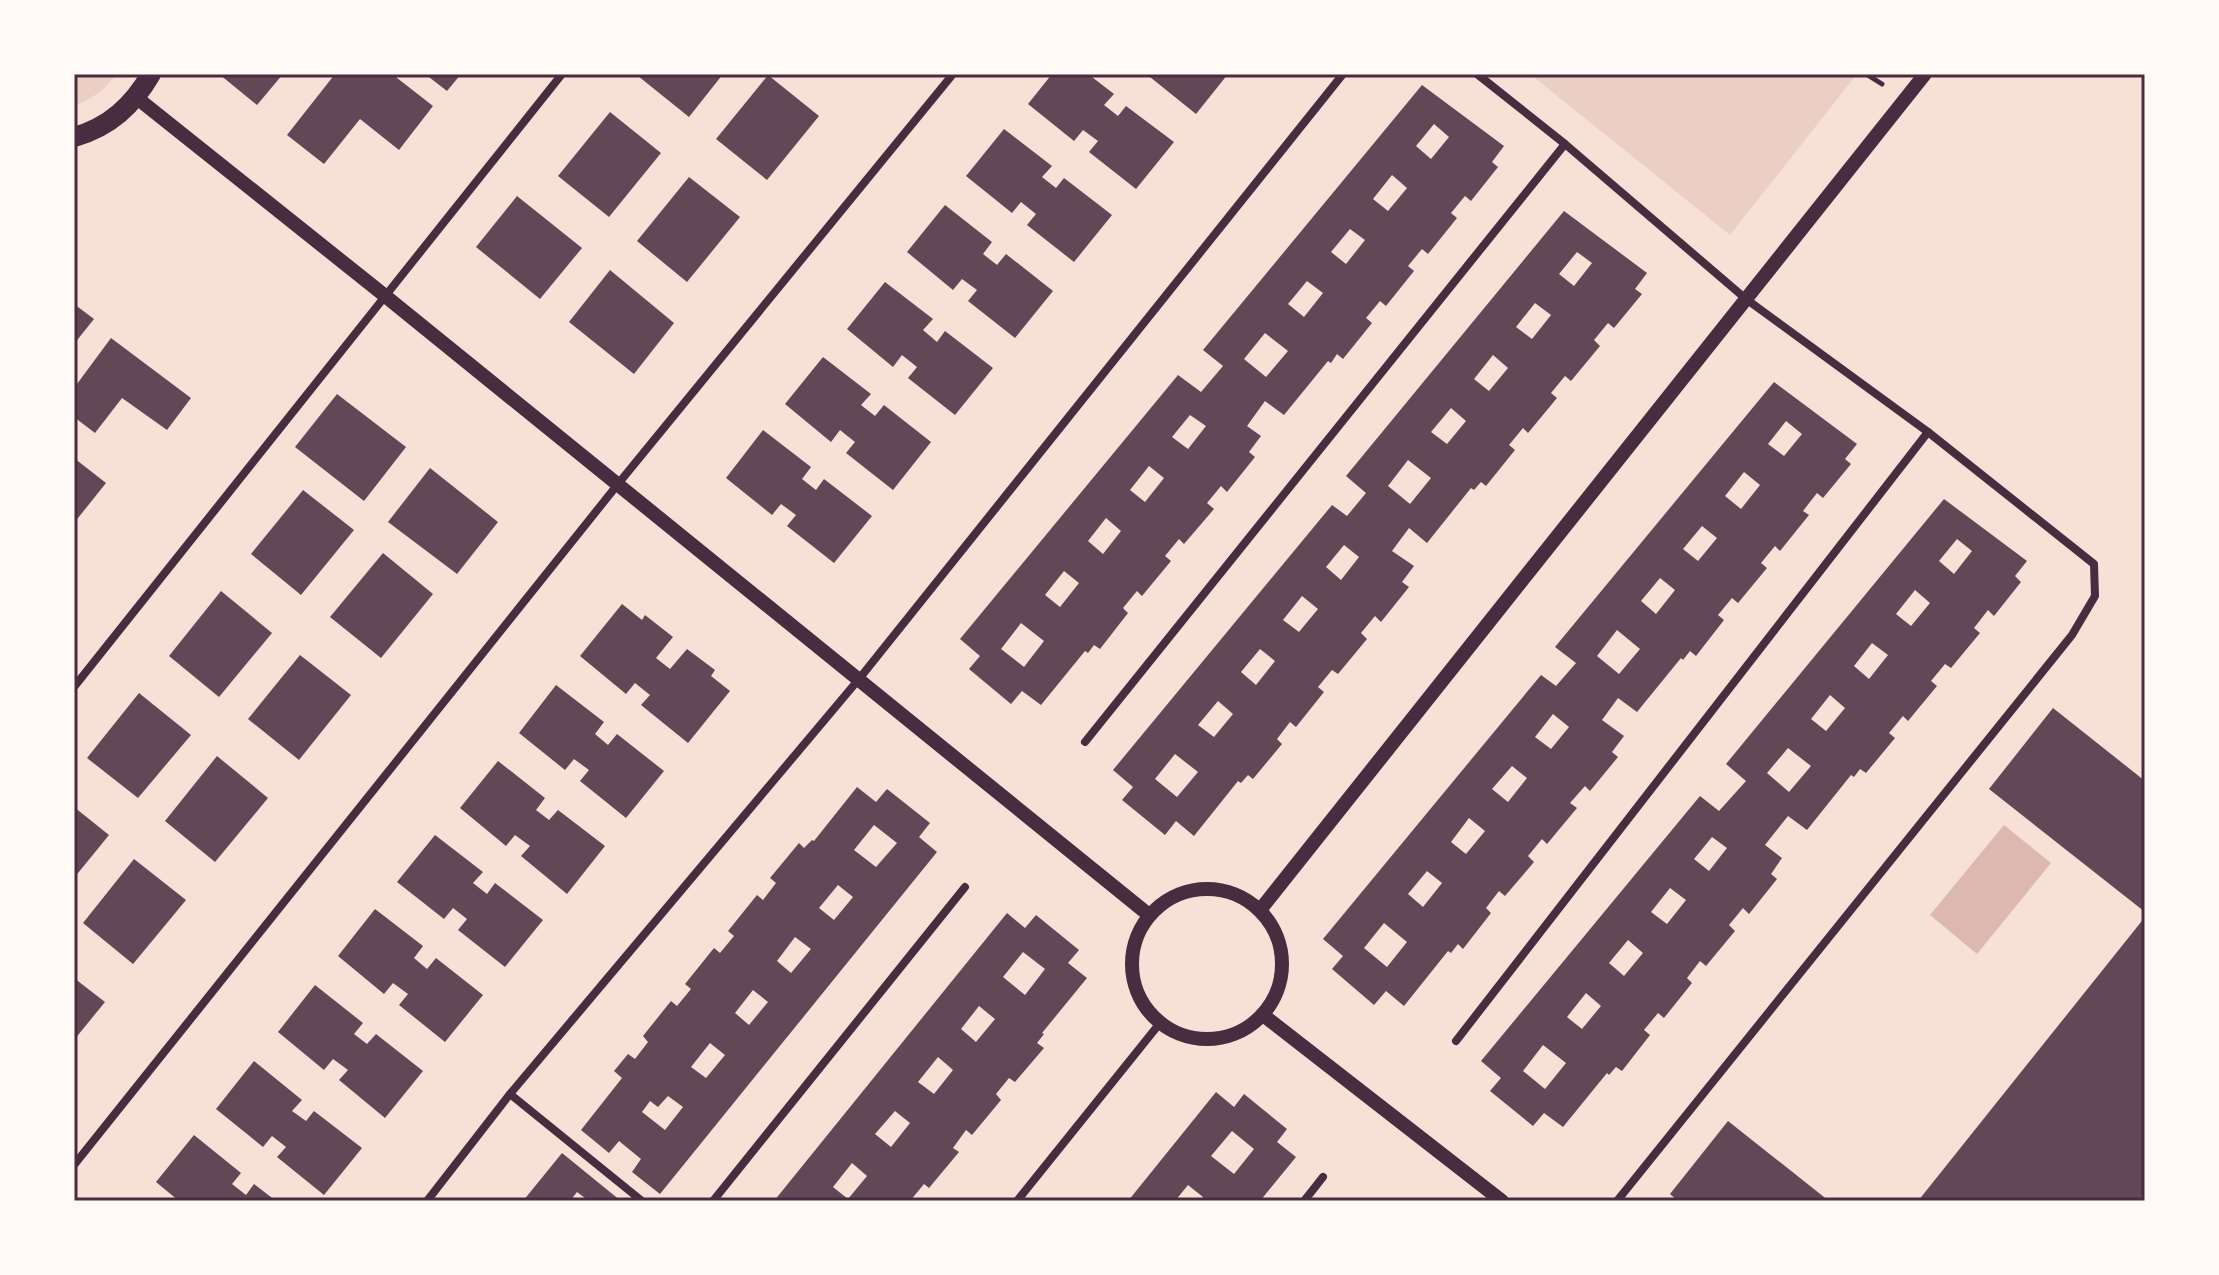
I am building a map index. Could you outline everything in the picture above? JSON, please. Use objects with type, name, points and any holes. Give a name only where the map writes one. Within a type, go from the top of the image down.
[{"type":"main road","points":[[74,137],[114,119],[137,98],[151,74]]},
{"type":"street","points":[[74,687],[562,74]]},
{"type":"street","points":[[74,1165],[618,484],[953,74]]},
{"type":"street","points":[[427,1201],[510,1094],[859,679],[1343,74]]},
{"type":"street","points":[[1477,74],[1565,144],[1746,299],[1928,432],[2094,564],[2095,596],[2072,635],[1617,1201]]},
{"type":"street","points":[[1260,910],[1925,74]]},
{"type":"street","points":[[137,98],[1149,915]]},
{"type":"street","points":[[1085,742],[1565,144]]},
{"type":"street","points":[[1456,1041],[1928,432]]},
{"type":"street","points":[[713,1201],[965,887]]},
{"type":"street","points":[[1201,889],[1226,891],[1246,899],[1260,910],[1280,944],[1280,983],[1272,1004],[1263,1015],[1248,1027],[1218,1039],[1197,1039],[1178,1034],[1160,1023],[1144,1007],[1134,983],[1132,956],[1138,933],[1149,915],[1173,896],[1201,889]]},
{"type":"street","points":[[1263,1015],[1502,1201]]},
{"type":"street","points":[[1017,1201],[1160,1023]]},
{"type":"street","points":[[510,1094],[642,1201]]},
{"type":"street","points":[[1304,1201],[1323,1177]]},
{"type":"shaded area","points":[[74,74],[116,74],[98,93],[74,106]]},
{"type":"shaded area","points":[[1530,74],[1857,74],[1730,235]]},
{"type":"shaded area","points":[[2004,825],[2051,863],[1977,954],[1930,915]]},
{"type":"building","points":[[219,74],[283,74],[257,105]]},
{"type":"building","points":[[335,74],[392,74],[433,106],[399,150],[360,119],[324,164],[287,135]]},
{"type":"building","points":[[425,74],[461,74],[447,91]]},
{"type":"building","points":[[639,74],[723,74],[689,117]]},
{"type":"building","points":[[1052,74],[1088,74],[1114,94],[1104,105],[1118,116],[1126,106],[1174,142],[1136,189],[1089,152],[1098,141],[1083,130],[1074,141],[1028,104]]},
{"type":"building","points":[[1152,74],[1228,74],[1196,114],[1150,77]]},
{"type":"building","points":[[768,75],[819,116],[767,180],[716,139]]},
{"type":"building","points":[[1422,85],[1504,146],[1492,162],[1498,167],[1471,201],[1465,196],[1451,213],[1457,218],[1428,254],[1422,249],[1408,266],[1414,271],[1386,306],[1380,301],[1366,318],[1372,323],[1343,359],[1337,354],[1331,363],[1328,361],[1284,415],[1265,401],[1247,426],[1261,436],[1249,452],[1255,457],[1227,492],[1221,486],[1207,503],[1214,509],[1184,544],[1179,539],[1165,556],[1171,561],[1142,596],[1137,591],[1123,608],[1128,613],[1100,649],[1094,645],[1088,653],[1085,651],[1041,705],[1022,691],[1011,704],[969,669],[980,656],[960,639],[1178,375],[1201,392],[1223,366],[1203,350]],"holes":[[[1434,124],[1449,137],[1431,159],[1416,146]],[[1392,175],[1407,188],[1388,211],[1373,199]],[[1350,229],[1365,240],[1346,264],[1331,252]],[[1307,281],[1323,293],[1304,317],[1288,304]],[[1265,333],[1288,351],[1266,377],[1244,359]],[[1190,415],[1206,426],[1188,449],[1172,437]],[[1149,466],[1164,478],[1145,502],[1130,490]],[[1106,518],[1121,531],[1103,554],[1088,541]],[[1064,571],[1079,583],[1060,607],[1045,595]],[[1021,623],[1044,641],[1024,667],[1001,649]]]},
{"type":"building","points":[[610,112],[661,153],[609,217],[558,176]]},
{"type":"building","points":[[1004,129],[1052,166],[1042,177],[1056,188],[1064,178],[1112,215],[1074,262],[1027,225],[1036,214],[1021,202],[1012,213],[966,176]]},
{"type":"building","points":[[689,177],[740,217],[687,282],[637,241]]},
{"type":"building","points":[[517,196],[582,248],[540,299],[476,247]]},
{"type":"building","points":[[945,205],[992,242],[983,254],[997,265],[1006,254],[1053,291],[1015,338],[968,301],[977,290],[962,279],[953,290],[907,252]]},
{"type":"building","points":[[1564,211],[1647,273],[1635,289],[1642,294],[1614,328],[1608,323],[1594,340],[1600,346],[1571,381],[1565,376],[1551,393],[1557,398],[1528,433],[1523,428],[1509,445],[1515,450],[1486,486],[1481,482],[1474,490],[1471,488],[1427,543],[1409,528],[1392,551],[1414,566],[1402,582],[1409,587],[1381,622],[1375,616],[1361,633],[1367,639],[1338,674],[1332,670],[1318,687],[1324,692],[1296,727],[1290,722],[1277,739],[1282,744],[1253,779],[1248,775],[1241,783],[1238,781],[1194,836],[1176,821],[1165,835],[1122,800],[1133,787],[1113,770],[1332,505],[1347,516],[1366,493],[1346,476]],"holes":[[[1577,252],[1592,263],[1574,286],[1559,274]],[[1535,303],[1551,315],[1532,339],[1516,327]],[[1493,355],[1508,368],[1489,391],[1474,379]],[[1451,408],[1466,421],[1447,444],[1431,432]],[[1408,460],[1431,478],[1410,504],[1388,486]],[[1344,545],[1359,557],[1341,580],[1326,567]],[[1302,596],[1318,609],[1299,632],[1283,620]],[[1260,649],[1275,661],[1256,685],[1241,672]],[[1218,701],[1233,714],[1214,737],[1198,725]],[[1175,754],[1198,772],[1177,797],[1155,779]]]},
{"type":"building","points":[[610,270],[674,323],[634,374],[569,322]]},
{"type":"building","points":[[885,282],[933,319],[923,330],[937,342],[945,331],[993,368],[955,415],[908,378],[917,367],[902,355],[893,367],[847,329]]},
{"type":"building","points":[[74,304],[94,319],[74,344]]},
{"type":"building","points":[[111,338],[191,398],[167,430],[122,398],[95,433],[74,417],[74,388]]},
{"type":"building","points":[[823,357],[871,394],[861,405],[875,416],[884,405],[931,442],[893,490],[846,453],[855,442],[840,430],[831,442],[785,404]]},
{"type":"building","points":[[1774,382],[1857,444],[1845,459],[1851,464],[1823,498],[1817,493],[1803,511],[1809,515],[1780,551],[1775,546],[1761,563],[1767,568],[1738,603],[1732,598],[1718,615],[1724,620],[1696,656],[1690,651],[1683,660],[1681,658],[1637,712],[1618,698],[1602,720],[1624,736],[1612,752],[1618,757],[1590,791],[1585,786],[1570,803],[1577,808],[1547,844],[1542,839],[1528,856],[1534,862],[1505,896],[1499,891],[1486,908],[1491,913],[1463,949],[1458,944],[1451,953],[1448,951],[1404,1006],[1386,991],[1374,1005],[1332,969],[1343,956],[1323,939],[1541,675],[1556,686],[1576,663],[1555,647]],"holes":[[[1786,421],[1802,434],[1784,456],[1768,444]],[[1744,472],[1760,485],[1741,509],[1725,496]],[[1702,526],[1717,538],[1698,561],[1683,549]],[[1660,578],[1675,590],[1656,614],[1641,601]],[[1617,630],[1640,649],[1619,674],[1597,656]],[[1553,714],[1569,727],[1551,749],[1535,737]],[[1512,766],[1527,778],[1508,802],[1492,789]],[[1469,818],[1485,831],[1466,854],[1451,842]],[[1427,871],[1442,883],[1423,907],[1408,894]],[[1384,923],[1407,942],[1387,967],[1364,948]]]},
{"type":"building","points":[[337,394],[406,447],[364,501],[295,447]]},
{"type":"building","points":[[763,430],[811,467],[802,479],[816,490],[824,479],[872,516],[834,563],[787,526],[796,515],[781,504],[772,515],[726,478]]},
{"type":"building","points":[[74,458],[106,483],[74,523]]},
{"type":"building","points":[[430,468],[498,522],[457,574],[388,522]]},
{"type":"building","points":[[303,490],[354,530],[301,595],[251,554]]},
{"type":"building","points":[[1944,499],[2027,561],[2015,576],[2021,582],[1994,616],[1988,610],[1974,628],[1980,633],[1951,668],[1945,664],[1931,681],[1937,686],[1908,721],[1903,716],[1889,733],[1895,738],[1866,773],[1860,769],[1854,777],[1851,775],[1807,830],[1788,816],[1765,845],[1782,858],[1771,874],[1777,879],[1749,914],[1743,908],[1729,925],[1735,931],[1706,966],[1700,961],[1687,978],[1692,983],[1664,1018],[1658,1013],[1644,1030],[1650,1035],[1622,1071],[1616,1067],[1609,1075],[1607,1073],[1563,1127],[1544,1113],[1533,1126],[1490,1091],[1501,1078],[1481,1061],[1700,796],[1719,811],[1746,781],[1726,764]],"holes":[[[1957,539],[1972,551],[1954,574],[1939,561]],[[1915,590],[1930,603],[1911,626],[1896,614]],[[1872,643],[1888,655],[1869,679],[1854,666]],[[1830,695],[1845,708],[1826,731],[1811,719]],[[1788,748],[1811,766],[1789,792],[1767,773]],[[1712,837],[1727,848],[1709,871],[1694,859]],[[1670,888],[1686,900],[1667,924],[1651,912]],[[1628,940],[1643,953],[1624,976],[1609,963]],[[1586,993],[1601,1006],[1582,1029],[1567,1017]],[[1543,1045],[1566,1063],[1545,1089],[1523,1071]]]},
{"type":"building","points":[[383,553],[433,594],[381,658],[330,617]]},
{"type":"building","points":[[221,591],[272,633],[219,697],[169,656]]},
{"type":"building","points":[[622,604],[642,620],[645,615],[673,637],[656,658],[670,669],[687,649],[715,670],[711,676],[730,691],[688,743],[641,705],[650,695],[635,683],[626,694],[580,656]]},
{"type":"building","points":[[300,655],[351,695],[299,760],[248,719]]},
{"type":"building","points":[[556,685],[604,722],[595,734],[608,745],[617,734],[664,771],[626,818],[580,781],[589,770],[574,759],[565,770],[519,733]]},
{"type":"building","points":[[139,693],[191,735],[138,798],[87,758]]},
{"type":"building","points":[[2053,708],[2145,781],[2145,912],[1989,789]]},
{"type":"building","points":[[217,756],[268,798],[215,862],[165,821]]},
{"type":"building","points":[[498,761],[545,798],[536,810],[549,820],[558,810],[605,846],[567,894],[521,856],[530,846],[515,835],[506,846],[460,808]]},
{"type":"building","points":[[857,787],[876,802],[887,789],[930,823],[919,837],[937,852],[660,1194],[632,1172],[641,1159],[619,1141],[609,1153],[581,1130],[622,1078],[614,1071],[628,1054],[635,1059],[648,1042],[643,1036],[671,1001],[677,1006],[691,989],[685,984],[714,948],[720,953],[734,936],[728,931],[757,895],[763,900],[776,883],[770,878],[799,843],[804,848],[814,841]],"holes":[[[874,825],[897,843],[876,867],[854,850]],[[838,885],[853,897],[834,920],[819,908]],[[795,937],[811,949],[791,973],[777,961]],[[753,990],[768,1002],[749,1025],[735,1013]],[[710,1043],[725,1055],[706,1078],[691,1067]],[[668,1096],[683,1107],[665,1130],[642,1112],[650,1101],[658,1107]]]},
{"type":"building","points":[[74,807],[109,835],[74,878]]},
{"type":"building","points":[[435,835],[483,872],[473,883],[487,894],[495,883],[543,920],[505,967],[458,930],[467,919],[453,908],[444,919],[397,882]]},
{"type":"building","points":[[134,859],[186,900],[133,964],[83,923]]},
{"type":"building","points":[[375,909],[423,946],[414,958],[427,969],[436,958],[483,995],[445,1042],[399,1005],[408,994],[393,983],[384,994],[338,956]]},
{"type":"building","points":[[1007,913],[1025,928],[1036,915],[1079,950],[1068,963],[1087,978],[1042,1033],[1037,1043],[1044,1048],[1015,1082],[1009,1078],[996,1094],[1001,1100],[972,1135],[966,1130],[953,1148],[959,1152],[929,1188],[924,1184],[910,1201],[774,1201]],"holes":[[[1023,952],[1045,969],[1025,995],[1003,977]],[[979,1006],[995,1019],[976,1042],[961,1029]],[[938,1057],[953,1070],[934,1094],[918,1082]],[[895,1111],[910,1123],[891,1147],[875,1134]],[[852,1163],[867,1176],[848,1199],[833,1187]]]},
{"type":"building","points":[[2145,917],[2145,1195],[2140,1201],[1918,1201]]},
{"type":"building","points":[[74,978],[105,1002],[74,1040]]},
{"type":"building","points":[[315,985],[363,1023],[354,1034],[367,1044],[376,1034],[423,1071],[385,1118],[339,1080],[348,1070],[333,1059],[324,1070],[278,1032]]},
{"type":"building","points":[[254,1061],[302,1100],[292,1111],[306,1121],[314,1111],[362,1148],[324,1195],[277,1157],[286,1147],[272,1136],[263,1147],[216,1109]]},
{"type":"building","points":[[1216,1092],[1234,1107],[1244,1094],[1287,1129],[1277,1142],[1296,1157],[1260,1201],[1201,1201],[1203,1197],[1188,1185],[1175,1201],[1128,1201]],"holes":[[[1232,1131],[1254,1149],[1234,1174],[1211,1156]]]},
{"type":"building","points":[[1728,1121],[1829,1201],[1678,1201],[1670,1194]]},
{"type":"building","points":[[194,1135],[241,1173],[232,1184],[246,1195],[254,1184],[276,1201],[179,1201],[156,1182]]},
{"type":"building","points":[[562,1153],[621,1201],[589,1201],[577,1192],[570,1201],[523,1201]]}]
